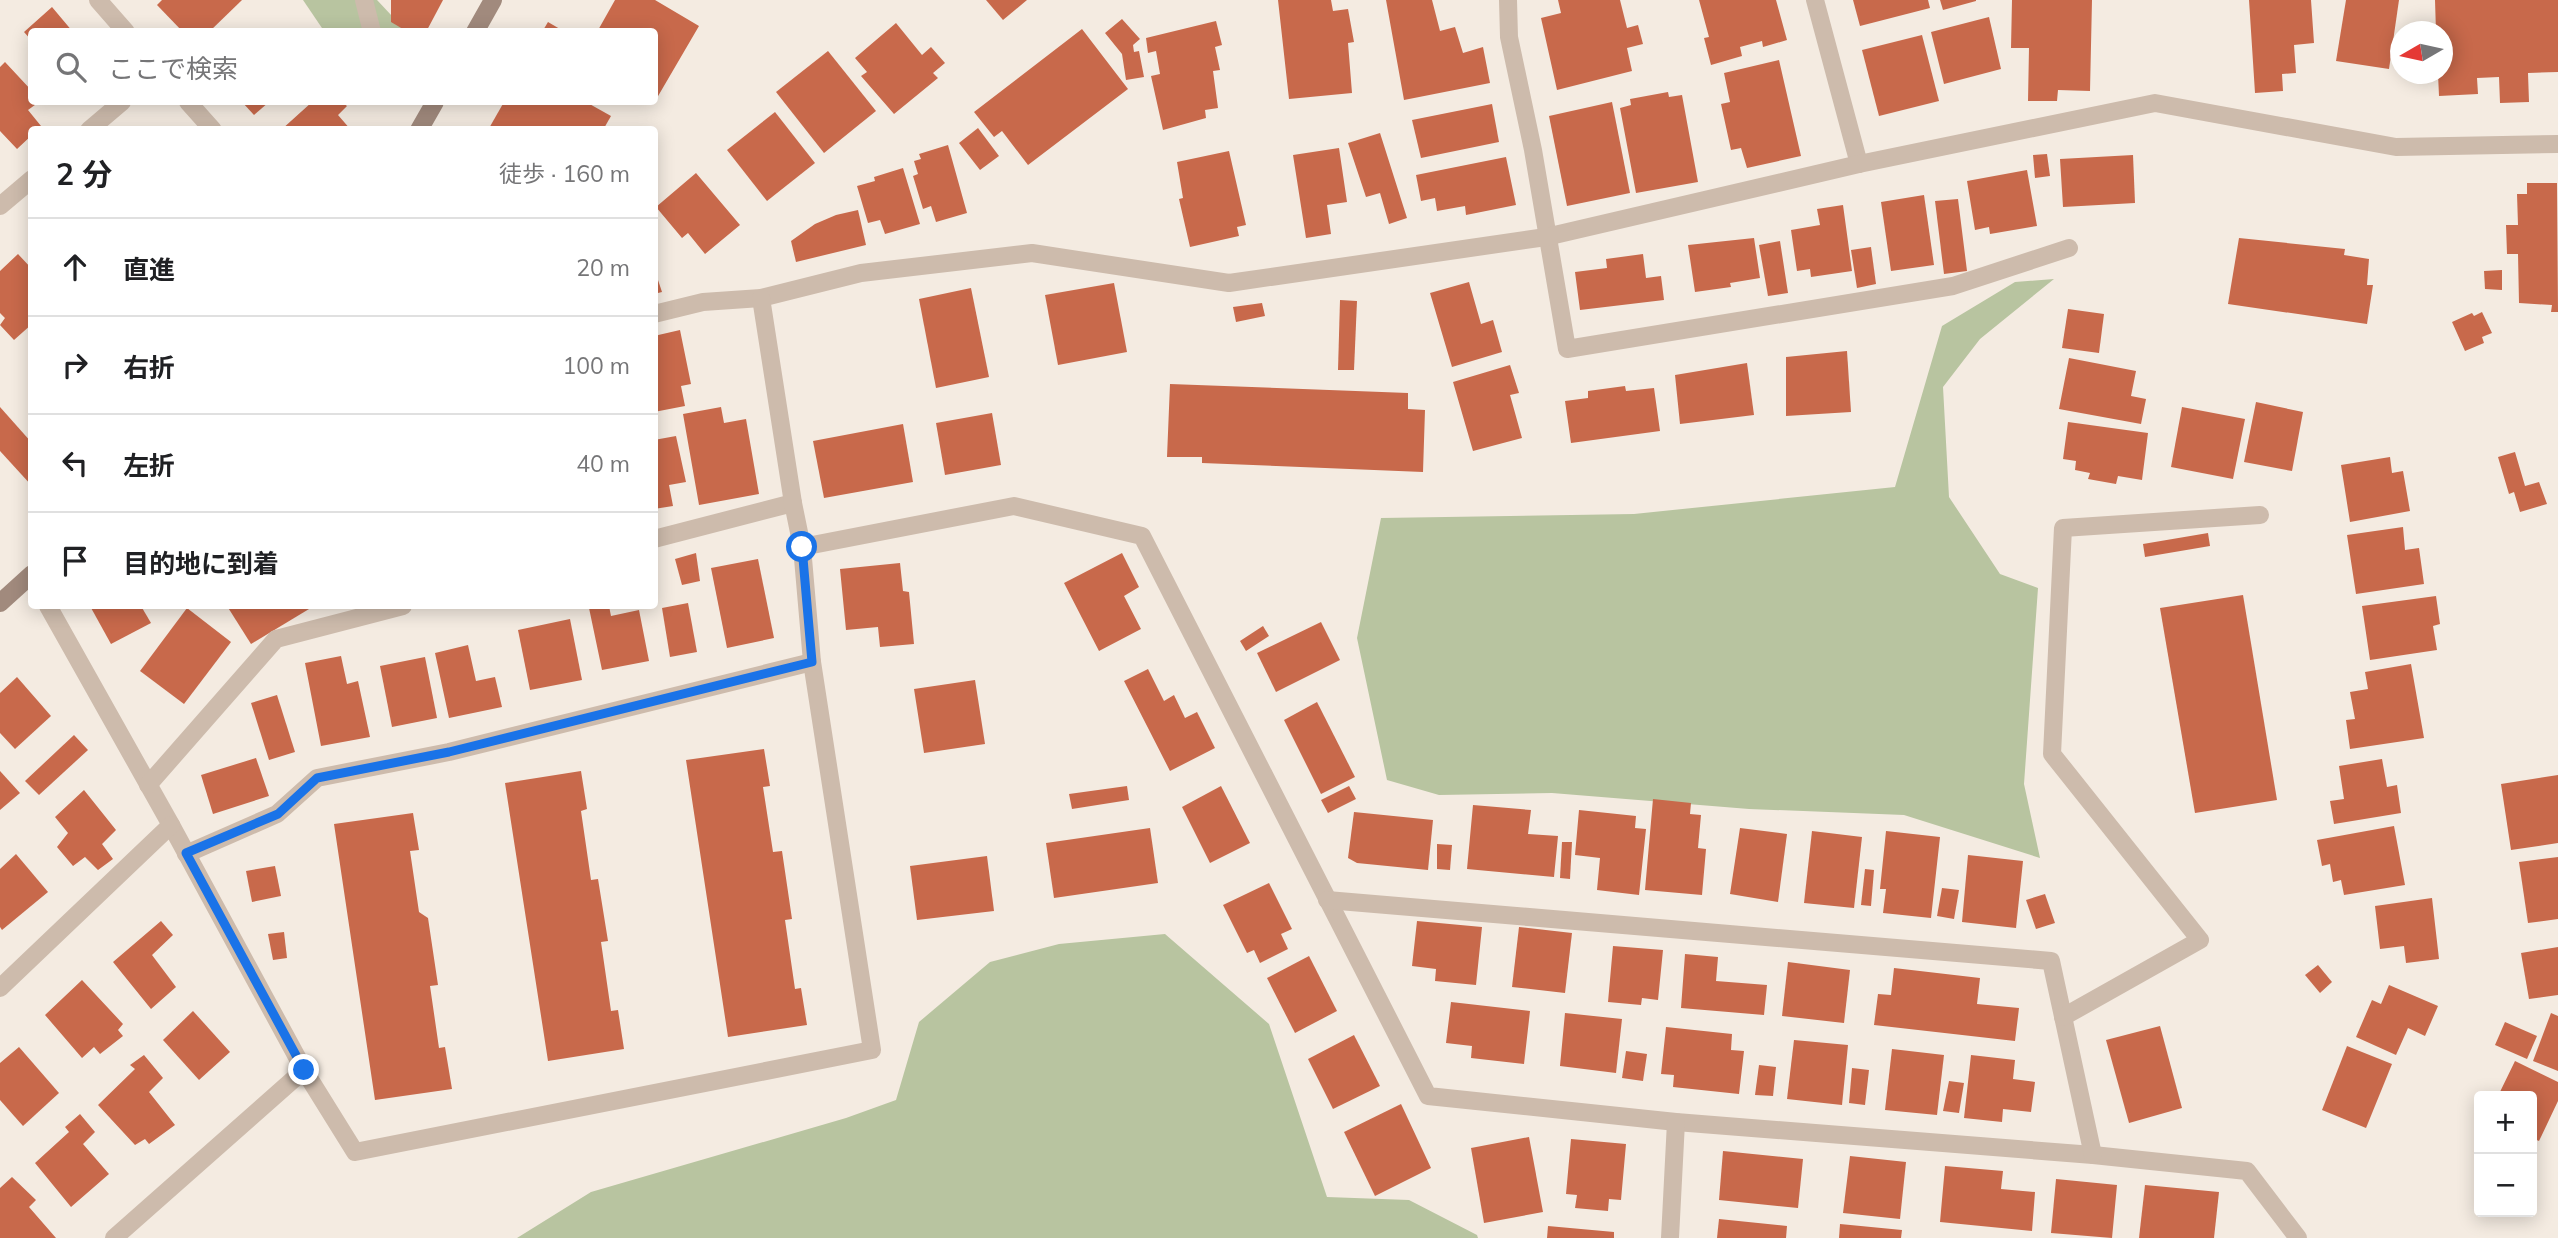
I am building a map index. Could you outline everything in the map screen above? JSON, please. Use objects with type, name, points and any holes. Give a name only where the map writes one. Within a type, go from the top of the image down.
[{"type":"street","points":[[98,0],[122,28]]},
{"type":"street","points":[[364,0],[371,28]]},
{"type":"street","points":[[477,28],[493,0]]},
{"type":"street","points":[[1508,0],[1509,37],[1533,150],[1567,349],[1953,286],[2069,247]]},
{"type":"street","points":[[1815,0],[1859,164]]},
{"type":"street","points":[[658,313],[703,302],[761,298],[861,273],[1032,253],[1229,283],[1546,237],[1859,164],[2155,103],[2396,148],[2558,144]]},
{"type":"street","points":[[94,126],[118,105]]},
{"type":"street","points":[[191,105],[209,126]]},
{"type":"street","points":[[421,126],[433,105]]},
{"type":"street","points":[[0,206],[28,182]]},
{"type":"street","points":[[50,609],[304,1070],[355,1152],[872,1050],[812,662],[802,547],[761,298]]},
{"type":"street","points":[[658,539],[793,503]]},
{"type":"street","points":[[802,547],[1014,506],[1142,536],[1428,1096],[1676,1122],[2093,1155],[2247,1171],[2298,1238]]},
{"type":"street","points":[[2063,1017],[2200,940],[2052,754],[2063,528],[2260,515]]},
{"type":"street","points":[[0,603],[28,578]]},
{"type":"street","points":[[148,785],[276,639],[391,609]]},
{"type":"street","points":[[186,853],[278,814],[317,778],[449,752],[812,662]]},
{"type":"street","points":[[0,988],[171,825]]},
{"type":"street","points":[[1327,900],[2051,961],[2093,1155]]},
{"type":"street","points":[[114,1238],[304,1070]]},
{"type":"street","points":[[1670,1238],[1676,1122]]},
{"type":"green space","points":[[303,0],[377,0],[403,28],[322,28]]},
{"type":"green space","points":[[2054,279],[1980,339],[1943,387],[1949,497],[2000,574],[2038,588],[2024,784],[2040,858],[1904,815],[1749,809],[1552,793],[1439,795],[1387,780],[1357,638],[1381,518],[1634,514],[1895,487],[1942,326],[2015,282]]},
{"type":"green space","points":[[1165,934],[1269,1024],[1327,1197],[1409,1200],[1477,1235],[1478,1238],[517,1238],[591,1192],[846,1118],[896,1100],[919,1022],[990,962],[1059,944]]},
{"type":"building","points":[[162,0],[242,0],[213,28],[179,28],[157,5]]},
{"type":"building","points":[[391,0],[443,0],[428,28],[401,28],[391,22]]},
{"type":"building","points":[[615,0],[655,0],[699,26],[658,96],[658,28],[599,28]]},
{"type":"building","points":[[986,0],[1027,0],[1003,20]]},
{"type":"building","points":[[1278,0],[1331,0],[1333,11],[1348,9],[1354,42],[1348,43],[1352,93],[1289,99]]},
{"type":"building","points":[[1386,0],[1432,0],[1440,31],[1455,27],[1463,53],[1483,47],[1490,83],[1404,100]]},
{"type":"building","points":[[1558,0],[1620,0],[1627,28],[1638,25],[1643,44],[1627,48],[1632,71],[1557,90],[1541,18],[1561,13]]},
{"type":"building","points":[[1699,0],[1776,0],[1787,40],[1763,47],[1762,41],[1740,47],[1742,56],[1711,65],[1704,38],[1709,37]]},
{"type":"building","points":[[1853,0],[1928,0],[1930,8],[1860,26]]},
{"type":"building","points":[[1940,0],[1976,0],[1976,1],[1943,10]]},
{"type":"building","points":[[2012,0],[2092,0],[2090,91],[2058,90],[2057,101],[2028,101],[2029,48],[2011,48]]},
{"type":"building","points":[[2249,0],[2311,0],[2314,43],[2294,45],[2296,73],[2282,74],[2283,91],[2255,93]]},
{"type":"building","points":[[2346,0],[2399,0],[2396,21],[2390,21],[2389,69],[2336,61]]},
{"type":"building","points":[[2435,0],[2558,0],[2558,72],[2528,73],[2529,102],[2500,103],[2499,77],[2477,78],[2478,94],[2439,96],[2438,84],[2453,84],[2453,21],[2436,21]]},
{"type":"building","points":[[52,7],[70,28],[28,28]]},
{"type":"building","points":[[1989,17],[2001,69],[1944,84],[1931,32]]},
{"type":"building","points":[[1122,19],[1140,39],[1133,45],[1134,52],[1139,51],[1144,77],[1126,80],[1122,54],[1105,33]]},
{"type":"building","points":[[1216,21],[1222,45],[1215,47],[1220,70],[1213,71],[1218,108],[1205,110],[1206,118],[1163,130],[1151,76],[1160,74],[1156,51],[1148,53],[1146,38]]},
{"type":"building","points":[[548,22],[558,28],[544,28]]},
{"type":"building","points":[[896,23],[922,55],[931,47],[945,63],[933,73],[938,78],[894,114],[861,76],[867,72],[855,58]]},
{"type":"building","points":[[1082,29],[1128,89],[1028,165],[1002,131],[994,137],[974,112]]},
{"type":"building","points":[[1922,35],[1939,101],[1879,116],[1862,50]]},
{"type":"building","points":[[828,51],[876,111],[824,153],[776,92]]},
{"type":"building","points":[[1779,60],[1801,156],[1747,168],[1741,148],[1731,150],[1721,104],[1730,102],[1724,73]]},
{"type":"building","points":[[5,62],[28,87],[28,105],[35,105],[28,110],[41,126],[28,126],[28,139],[17,149],[0,131],[0,67]]},
{"type":"building","points":[[1668,92],[1669,97],[1682,95],[1698,182],[1636,193],[1620,108],[1631,105],[1630,99]]},
{"type":"building","points":[[1612,102],[1630,193],[1567,206],[1549,116]]},
{"type":"building","points":[[1492,104],[1499,142],[1421,158],[1412,120]]},
{"type":"building","points":[[245,105],[266,105],[254,115]]},
{"type":"building","points":[[309,105],[347,106],[338,115],[348,126],[285,126]]},
{"type":"building","points":[[502,105],[591,105],[611,116],[605,126],[490,126]]},
{"type":"building","points":[[775,112],[815,163],[767,201],[727,150]]},
{"type":"building","points":[[978,128],[999,156],[980,170],[959,143]]},
{"type":"building","points":[[1380,133],[1407,218],[1389,224],[1380,193],[1366,197],[1348,143]]},
{"type":"building","points":[[948,145],[967,213],[936,222],[931,206],[923,209],[913,176],[918,174],[914,161],[921,159],[919,154]]},
{"type":"building","points":[[1339,148],[1347,202],[1327,205],[1331,234],[1306,238],[1293,155]]},
{"type":"building","points":[[1229,151],[1246,225],[1237,227],[1239,236],[1190,247],[1179,199],[1183,198],[1177,162]]},
{"type":"building","points":[[2047,154],[2050,176],[2035,178],[2033,155]]},
{"type":"building","points":[[2133,155],[2135,203],[2063,207],[2060,159]]},
{"type":"building","points":[[1506,157],[1516,205],[1466,215],[1465,206],[1437,211],[1435,198],[1421,201],[1416,175]]},
{"type":"building","points":[[903,168],[920,224],[885,234],[880,220],[868,223],[857,186],[875,181],[874,177]]},
{"type":"building","points":[[2027,170],[2037,226],[1990,234],[1989,227],[1975,230],[1967,181]]},
{"type":"building","points":[[696,173],[740,225],[705,254],[688,233],[682,238],[658,209],[658,205]]},
{"type":"building","points":[[2527,183],[2557,183],[2558,312],[2551,312],[2552,305],[2519,303],[2518,254],[2507,254],[2506,225],[2518,225],[2517,194],[2527,194]]},
{"type":"building","points":[[1924,195],[1934,265],[1891,271],[1881,202]]},
{"type":"building","points":[[1958,199],[1967,271],[1944,274],[1935,201]]},
{"type":"building","points":[[1843,205],[1852,271],[1811,277],[1810,269],[1797,271],[1791,230],[1820,225],[1817,209]]},
{"type":"building","points":[[858,210],[866,245],[796,262],[791,241],[815,224]]},
{"type":"building","points":[[1754,238],[1760,278],[1730,283],[1731,287],[1695,292],[1688,245]]},
{"type":"building","points":[[2239,238],[2345,249],[2344,255],[2369,259],[2367,285],[2373,285],[2367,324],[2228,304]]},
{"type":"building","points":[[1780,241],[1788,293],[1768,296],[1759,245]]},
{"type":"building","points":[[1871,247],[1876,284],[1857,288],[1851,250]]},
{"type":"building","points":[[18,254],[28,265],[28,328],[14,340],[0,325],[5,318],[0,313],[0,271]]},
{"type":"building","points":[[1643,254],[1646,278],[1661,276],[1664,300],[1580,310],[1575,272],[1607,268],[1606,259]]},
{"type":"building","points":[[2502,270],[2502,290],[2485,289],[2484,271]]},
{"type":"building","points":[[1469,282],[1481,324],[1493,320],[1502,352],[1452,367],[1430,293]]},
{"type":"building","points":[[1114,283],[1127,352],[1058,365],[1045,295]]},
{"type":"building","points":[[971,288],[989,377],[936,388],[919,299]]},
{"type":"building","points":[[1340,300],[1357,301],[1354,370],[1338,370]]},
{"type":"building","points":[[1262,303],[1265,316],[1236,322],[1233,307]]},
{"type":"building","points":[[2068,309],[2104,314],[2099,353],[2062,348]]},
{"type":"building","points":[[2482,312],[2492,333],[2482,337],[2484,343],[2465,351],[2452,322],[2472,313],[2474,316]]},
{"type":"building","points":[[680,330],[691,384],[681,386],[685,406],[658,411],[658,335]]},
{"type":"building","points":[[1847,351],[1851,412],[1786,416],[1786,357]]},
{"type":"building","points":[[2069,358],[2136,371],[2131,396],[2146,399],[2141,424],[2059,409]]},
{"type":"building","points":[[1747,363],[1754,415],[1680,424],[1675,375]]},
{"type":"building","points":[[1510,365],[1519,393],[1510,395],[1522,438],[1473,451],[1453,382]]},
{"type":"building","points":[[1170,384],[1408,393],[1408,409],[1425,410],[1423,472],[1202,463],[1202,457],[1167,457]]},
{"type":"building","points":[[1625,386],[1626,391],[1654,388],[1660,431],[1571,443],[1565,401],[1588,398],[1588,391]]},
{"type":"building","points":[[2256,402],[2303,412],[2292,471],[2244,462]]},
{"type":"building","points":[[0,407],[28,438],[28,482],[0,451]]},
{"type":"building","points":[[721,407],[724,423],[746,419],[759,494],[699,505],[683,414]]},
{"type":"building","points":[[2182,407],[2245,419],[2233,479],[2171,467]]},
{"type":"building","points":[[992,413],[1001,465],[945,475],[936,423]]},
{"type":"building","points":[[2068,422],[2148,433],[2142,480],[2118,476],[2116,484],[2088,479],[2090,473],[2075,470],[2076,461],[2063,459]]},
{"type":"building","points":[[903,424],[913,482],[824,498],[813,441]]},
{"type":"building","points":[[676,436],[686,482],[669,485],[673,506],[658,508],[658,439]]},
{"type":"building","points":[[2515,452],[2525,486],[2539,482],[2547,504],[2520,512],[2514,492],[2509,494],[2498,457]]},
{"type":"building","points":[[2390,457],[2392,473],[2403,471],[2410,511],[2350,522],[2341,465]]},
{"type":"building","points":[[2403,527],[2405,550],[2419,548],[2424,584],[2356,594],[2347,535]]},
{"type":"building","points":[[2208,533],[2210,546],[2145,557],[2143,544]]},
{"type":"building","points":[[696,553],[700,581],[682,585],[675,559]]},
{"type":"building","points":[[1122,553],[1139,587],[1124,596],[1141,629],[1099,651],[1064,583]]},
{"type":"building","points":[[758,559],[774,638],[727,648],[711,568]]},
{"type":"building","points":[[900,563],[903,591],[909,592],[914,644],[880,647],[878,627],[846,630],[840,569]]},
{"type":"building","points":[[2243,595],[2277,800],[2195,813],[2160,608]]},
{"type":"building","points":[[2436,596],[2440,624],[2433,626],[2437,650],[2370,660],[2362,606]]},
{"type":"building","points":[[688,603],[697,652],[670,657],[662,608]]},
{"type":"building","points":[[92,609],[143,609],[151,623],[111,644]]},
{"type":"building","points":[[186,609],[231,642],[184,704],[140,671]]},
{"type":"building","points":[[229,609],[309,609],[251,644]]},
{"type":"building","points":[[589,609],[610,609],[611,616],[639,610],[649,661],[602,670]]},
{"type":"building","points":[[570,619],[582,680],[530,690],[518,630]]},
{"type":"building","points":[[1321,622],[1340,660],[1276,692],[1257,653]]},
{"type":"building","points":[[1263,626],[1269,636],[1246,651],[1240,641]]},
{"type":"building","points":[[468,645],[476,681],[495,677],[502,707],[449,718],[435,653]]},
{"type":"building","points":[[341,656],[347,684],[358,681],[370,737],[321,746],[305,663]]},
{"type":"building","points":[[425,657],[437,718],[392,727],[380,666]]},
{"type":"building","points":[[2411,664],[2424,738],[2350,749],[2346,720],[2355,719],[2350,692],[2368,689],[2365,672]]},
{"type":"building","points":[[1148,669],[1164,701],[1174,695],[1185,718],[1197,712],[1215,748],[1170,771],[1124,681]]},
{"type":"building","points":[[17,677],[51,716],[15,749],[0,733],[0,693]]},
{"type":"building","points":[[975,680],[985,744],[924,753],[914,689]]},
{"type":"building","points":[[277,695],[295,752],[269,760],[251,703]]},
{"type":"building","points":[[1317,702],[1355,777],[1321,794],[1284,720]]},
{"type":"building","points":[[74,735],[88,750],[39,795],[25,781]]},
{"type":"building","points":[[764,749],[770,786],[763,787],[773,852],[782,851],[792,919],[785,920],[795,989],[801,988],[807,1025],[728,1037],[686,760]]},
{"type":"building","points":[[256,758],[269,796],[213,814],[201,775]]},
{"type":"building","points":[[2382,759],[2387,787],[2397,785],[2401,813],[2334,824],[2330,801],[2344,799],[2339,766]]},
{"type":"building","points":[[0,771],[20,793],[0,810]]},
{"type":"building","points":[[581,771],[587,809],[581,811],[591,880],[598,879],[608,941],[601,942],[611,1011],[618,1010],[624,1049],[548,1061],[505,783]]},
{"type":"building","points":[[2558,775],[2558,843],[2511,850],[2501,784]]},
{"type":"building","points":[[1127,786],[1129,800],[1072,809],[1069,794]]},
{"type":"building","points":[[1221,786],[1250,843],[1210,863],[1182,807]]},
{"type":"building","points":[[1349,786],[1356,799],[1328,813],[1321,800]]},
{"type":"building","points":[[84,790],[116,830],[102,844],[113,859],[98,870],[85,857],[73,866],[57,847],[68,833],[55,817]]},
{"type":"building","points":[[1653,799],[1691,803],[1690,814],[1701,815],[1698,848],[1706,849],[1702,895],[1645,890]]},
{"type":"building","points":[[1473,805],[1531,810],[1528,834],[1558,836],[1554,877],[1467,869]]},
{"type":"building","points":[[1579,810],[1636,816],[1635,828],[1646,829],[1639,895],[1597,890],[1600,858],[1575,855]]},
{"type":"building","points":[[1354,812],[1433,820],[1428,870],[1357,863],[1348,858]]},
{"type":"building","points":[[413,813],[419,850],[410,851],[419,912],[428,918],[438,985],[430,986],[439,1048],[445,1047],[452,1089],[375,1100],[334,824]]},
{"type":"building","points":[[2394,826],[2405,885],[2344,895],[2341,880],[2333,882],[2330,864],[2322,866],[2317,840]]},
{"type":"building","points":[[1150,828],[1158,883],[1054,898],[1046,843]]},
{"type":"building","points":[[1740,828],[1787,834],[1778,902],[1730,894]]},
{"type":"building","points":[[1812,831],[1862,837],[1854,908],[1804,903]]},
{"type":"building","points":[[1886,831],[1940,837],[1931,918],[1883,913],[1886,889],[1880,889]]},
{"type":"building","points":[[1562,842],[1572,842],[1570,879],[1560,878]]},
{"type":"building","points":[[1437,844],[1452,845],[1450,870],[1437,869]]},
{"type":"building","points":[[16,854],[48,892],[2,930],[0,869]]},
{"type":"building","points":[[1968,855],[2023,861],[2016,928],[1962,922]]},
{"type":"building","points":[[987,856],[994,911],[917,920],[910,866]]},
{"type":"building","points":[[2558,857],[2558,919],[2528,923],[2519,862]]},
{"type":"building","points":[[275,866],[281,896],[252,902],[246,871]]},
{"type":"building","points":[[1865,869],[1874,870],[1871,906],[1861,905]]},
{"type":"building","points":[[1269,883],[1292,929],[1281,934],[1288,949],[1260,963],[1254,950],[1247,953],[1223,905]]},
{"type":"building","points":[[1942,888],[1959,890],[1954,919],[1937,916]]},
{"type":"building","points":[[2045,894],[2055,923],[2036,929],[2026,900]]},
{"type":"building","points":[[2432,898],[2439,959],[2406,963],[2404,946],[2380,949],[2375,906]]},
{"type":"building","points":[[161,921],[173,935],[152,955],[176,987],[151,1009],[113,962]]},
{"type":"building","points":[[1417,921],[1482,927],[1476,985],[1435,981],[1436,969],[1412,966]]},
{"type":"building","points":[[1519,927],[1572,933],[1565,993],[1512,987]]},
{"type":"building","points":[[284,932],[287,958],[273,960],[268,934]]},
{"type":"building","points":[[1613,946],[1663,950],[1658,1000],[1642,998],[1641,1005],[1608,1002]]},
{"type":"building","points":[[2558,947],[2558,995],[2529,999],[2521,953]]},
{"type":"building","points":[[1685,954],[1718,957],[1716,981],[1767,985],[1764,1015],[1681,1008]]},
{"type":"building","points":[[1309,956],[1337,1011],[1295,1033],[1267,978]]},
{"type":"building","points":[[1788,962],[1850,970],[1844,1023],[1782,1016]]},
{"type":"building","points":[[2318,965],[2332,982],[2320,993],[2305,975]]},
{"type":"building","points":[[1894,968],[1980,978],[1977,1004],[2019,1008],[2015,1041],[1874,1025],[1878,994],[1891,995]]},
{"type":"building","points":[[82,980],[123,1024],[118,1030],[123,1036],[100,1054],[94,1047],[82,1058],[45,1015]]},
{"type":"building","points":[[2389,985],[2438,1006],[2425,1036],[2408,1028],[2396,1055],[2356,1037],[2372,1000],[2381,1004]]},
{"type":"building","points":[[1451,1002],[1530,1011],[1524,1064],[1471,1058],[1472,1046],[1446,1043]]},
{"type":"building","points":[[193,1011],[230,1052],[199,1080],[163,1040]]},
{"type":"building","points":[[1565,1013],[1622,1019],[1616,1073],[1560,1066]]},
{"type":"building","points":[[2551,1013],[2558,1016],[2558,1071],[2533,1061]]},
{"type":"building","points":[[2505,1022],[2537,1036],[2527,1059],[2495,1045]]},
{"type":"building","points":[[2160,1026],[2182,1108],[2129,1123],[2106,1040]]},
{"type":"building","points":[[1666,1027],[1732,1034],[1731,1050],[1744,1051],[1739,1094],[1673,1087],[1674,1075],[1661,1074]]},
{"type":"building","points":[[1354,1035],[1380,1086],[1333,1109],[1308,1059]]},
{"type":"building","points":[[1794,1040],[1848,1045],[1842,1105],[1787,1099]]},
{"type":"building","points":[[2347,1046],[2392,1064],[2366,1128],[2322,1110]]},
{"type":"building","points":[[19,1047],[59,1093],[23,1126],[0,1100],[0,1063]]},
{"type":"building","points":[[1892,1049],[1944,1055],[1937,1115],[1885,1110]]},
{"type":"building","points":[[1626,1051],[1647,1054],[1643,1081],[1622,1078]]},
{"type":"building","points":[[144,1055],[163,1078],[149,1092],[175,1125],[149,1144],[145,1139],[135,1145],[98,1105],[135,1069],[130,1065]]},
{"type":"building","points":[[1971,1055],[2015,1060],[2013,1079],[2035,1082],[2031,1112],[2003,1109],[2002,1122],[1964,1118]]},
{"type":"building","points":[[2515,1061],[2558,1082],[2558,1101],[2539,1141],[2537,1091],[2500,1091]]},
{"type":"building","points":[[1759,1065],[1776,1067],[1773,1096],[1755,1095]]},
{"type":"building","points":[[1852,1068],[1869,1070],[1865,1105],[1849,1103]]},
{"type":"building","points":[[1949,1081],[1964,1083],[1959,1113],[1943,1111]]},
{"type":"building","points":[[1401,1104],[1431,1168],[1375,1196],[1344,1132]]},
{"type":"building","points":[[80,1114],[95,1132],[83,1144],[109,1174],[71,1207],[35,1163],[69,1132],[65,1127]]},
{"type":"building","points":[[1529,1137],[1543,1212],[1484,1223],[1471,1148]]},
{"type":"building","points":[[1571,1139],[1626,1144],[1621,1200],[1609,1199],[1608,1211],[1575,1208],[1577,1195],[1566,1194]]},
{"type":"building","points":[[1723,1151],[1803,1159],[1798,1208],[1719,1200]]},
{"type":"building","points":[[1850,1156],[1906,1162],[1900,1219],[1843,1213]]},
{"type":"building","points":[[1945,1166],[2003,1171],[2001,1189],[2035,1192],[2032,1231],[1940,1222]]},
{"type":"building","points":[[12,1177],[36,1200],[29,1207],[56,1238],[0,1238],[0,1188]]},
{"type":"building","points":[[2056,1179],[2117,1185],[2112,1238],[2051,1233]]},
{"type":"building","points":[[2145,1185],[2219,1192],[2214,1238],[2139,1238]]},
{"type":"building","points":[[1719,1219],[1787,1226],[1786,1238],[1717,1238]]},
{"type":"building","points":[[1840,1224],[1902,1230],[1901,1238],[1839,1238]]},
{"type":"building","points":[[1548,1226],[1614,1232],[1614,1238],[1547,1238]]},
{"type":"route","points":[[304,1070],[186,853],[278,814],[317,778],[449,752],[812,662],[802,547]]}]
